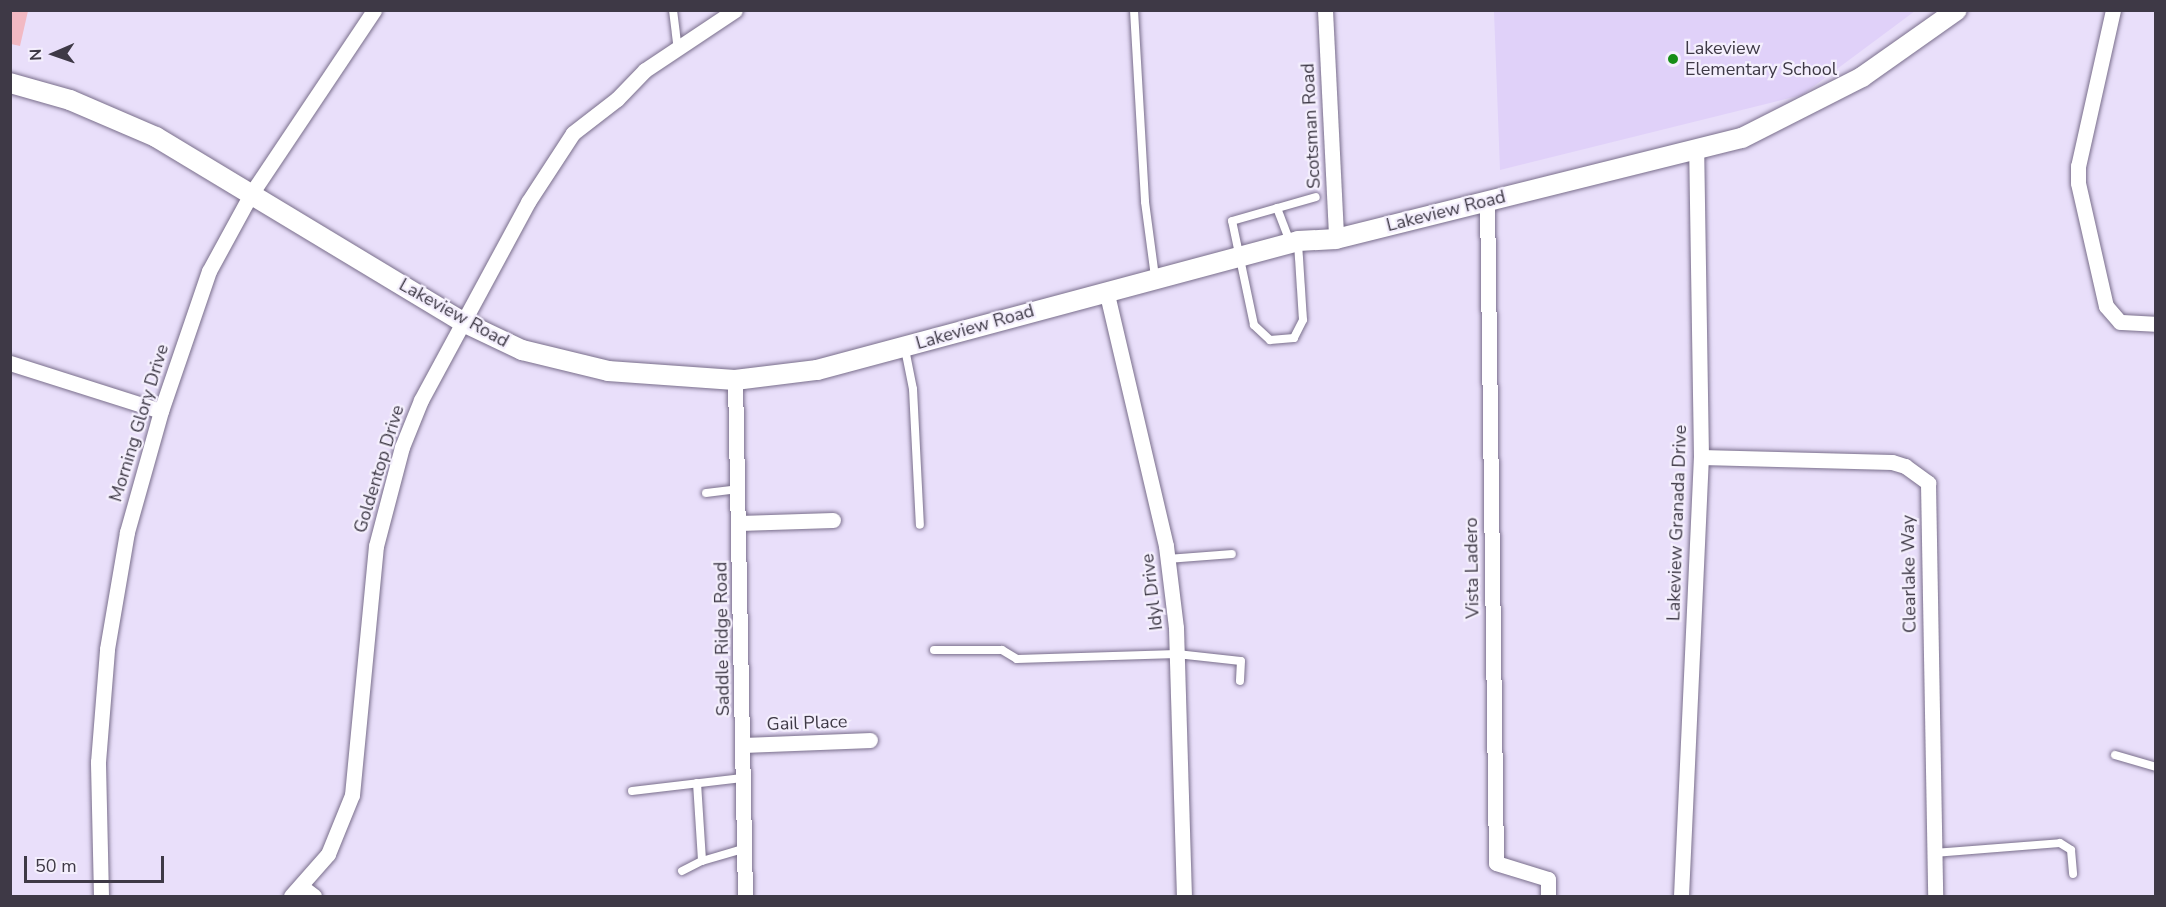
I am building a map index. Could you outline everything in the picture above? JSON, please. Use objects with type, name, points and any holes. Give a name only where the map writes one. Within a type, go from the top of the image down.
[{"type":"street","name":"Morning Glory Drive","points":[[101,897],[98,762],[107,649],[127,532],[160,411],[209,271],[251,194],[374,10]]},
{"type":"street","name":"Goldentop Drive","points":[[302,894],[328,854],[346,815],[352,795],[376,546],[402,447],[421,400],[461,321],[528,202],[573,133],[616,99],[645,70],[735,10]]},
{"type":"street","name":"Scotsman Road","points":[[1325,10],[1336,239]]},
{"type":"street","name":"Lakeview Road","points":[[10,82],[70,100],[156,137],[461,321],[522,350],[608,371],[735,380],[817,370],[1106,290],[1294,242],[1336,239],[1742,138],[1862,77],[1957,10]]},
{"type":"street","points":[[2113,10],[2078,166],[2078,183],[2106,306],[2120,322],[2156,324]]},
{"type":"street","name":"Lakeview Granada Drive","points":[[1680,897],[1701,457],[1696,150]]},
{"type":"street","name":"Vista Ladero","points":[[1486,200],[1496,863],[1548,879],[1548,897]]},
{"type":"street","name":"Idyl Drive","points":[[1106,290],[1168,559],[1177,654],[1184,897]]},
{"type":"street","points":[[10,363],[160,411]]},
{"type":"street","name":"Saddle Ridge Road","points":[[735,380],[739,523],[738,654],[744,745],[742,778],[745,897]]},
{"type":"street","name":"Clearlake Way","points":[[1701,457],[1892,462],[1905,466],[1928,483],[1935,897]]},
{"type":"street","points":[[739,523],[832,519]]},
{"type":"street","name":"Gail Place","points":[[744,745],[870,740]]},
{"type":"lane","points":[[673,10],[678,48]]},
{"type":"lane","points":[[1134,10],[1145,202],[1155,278]]},
{"type":"lane","points":[[1277,208],[1294,242],[1303,320],[1294,338],[1270,340],[1254,325],[1232,221],[1277,208],[1316,197]]},
{"type":"lane","points":[[904,347],[915,406],[920,525]]},
{"type":"lane","points":[[706,493],[738,489]]},
{"type":"lane","points":[[1168,559],[1232,554]]},
{"type":"lane","points":[[934,650],[1002,650],[1017,659],[1177,654],[1241,661],[1240,681]]},
{"type":"lane","points":[[2115,755],[2156,767]]},
{"type":"lane","points":[[632,790],[742,778]]},
{"type":"lane","points":[[697,783],[702,861]]},
{"type":"lane","points":[[1934,853],[2060,843],[2071,850],[2073,874]]},
{"type":"lane","points":[[682,871],[702,861],[743,849]]},
{"type":"shaded area","points":[[11,10],[28,11],[20,46],[11,44]]},
{"type":"shaded area","name":"Lakeview Elementary School","points":[[1494,10],[1915,11],[1802,95],[1500,170]]},
{"type":"place","name":"Lakeview Elementary School","points":[[1673,59]]}]
